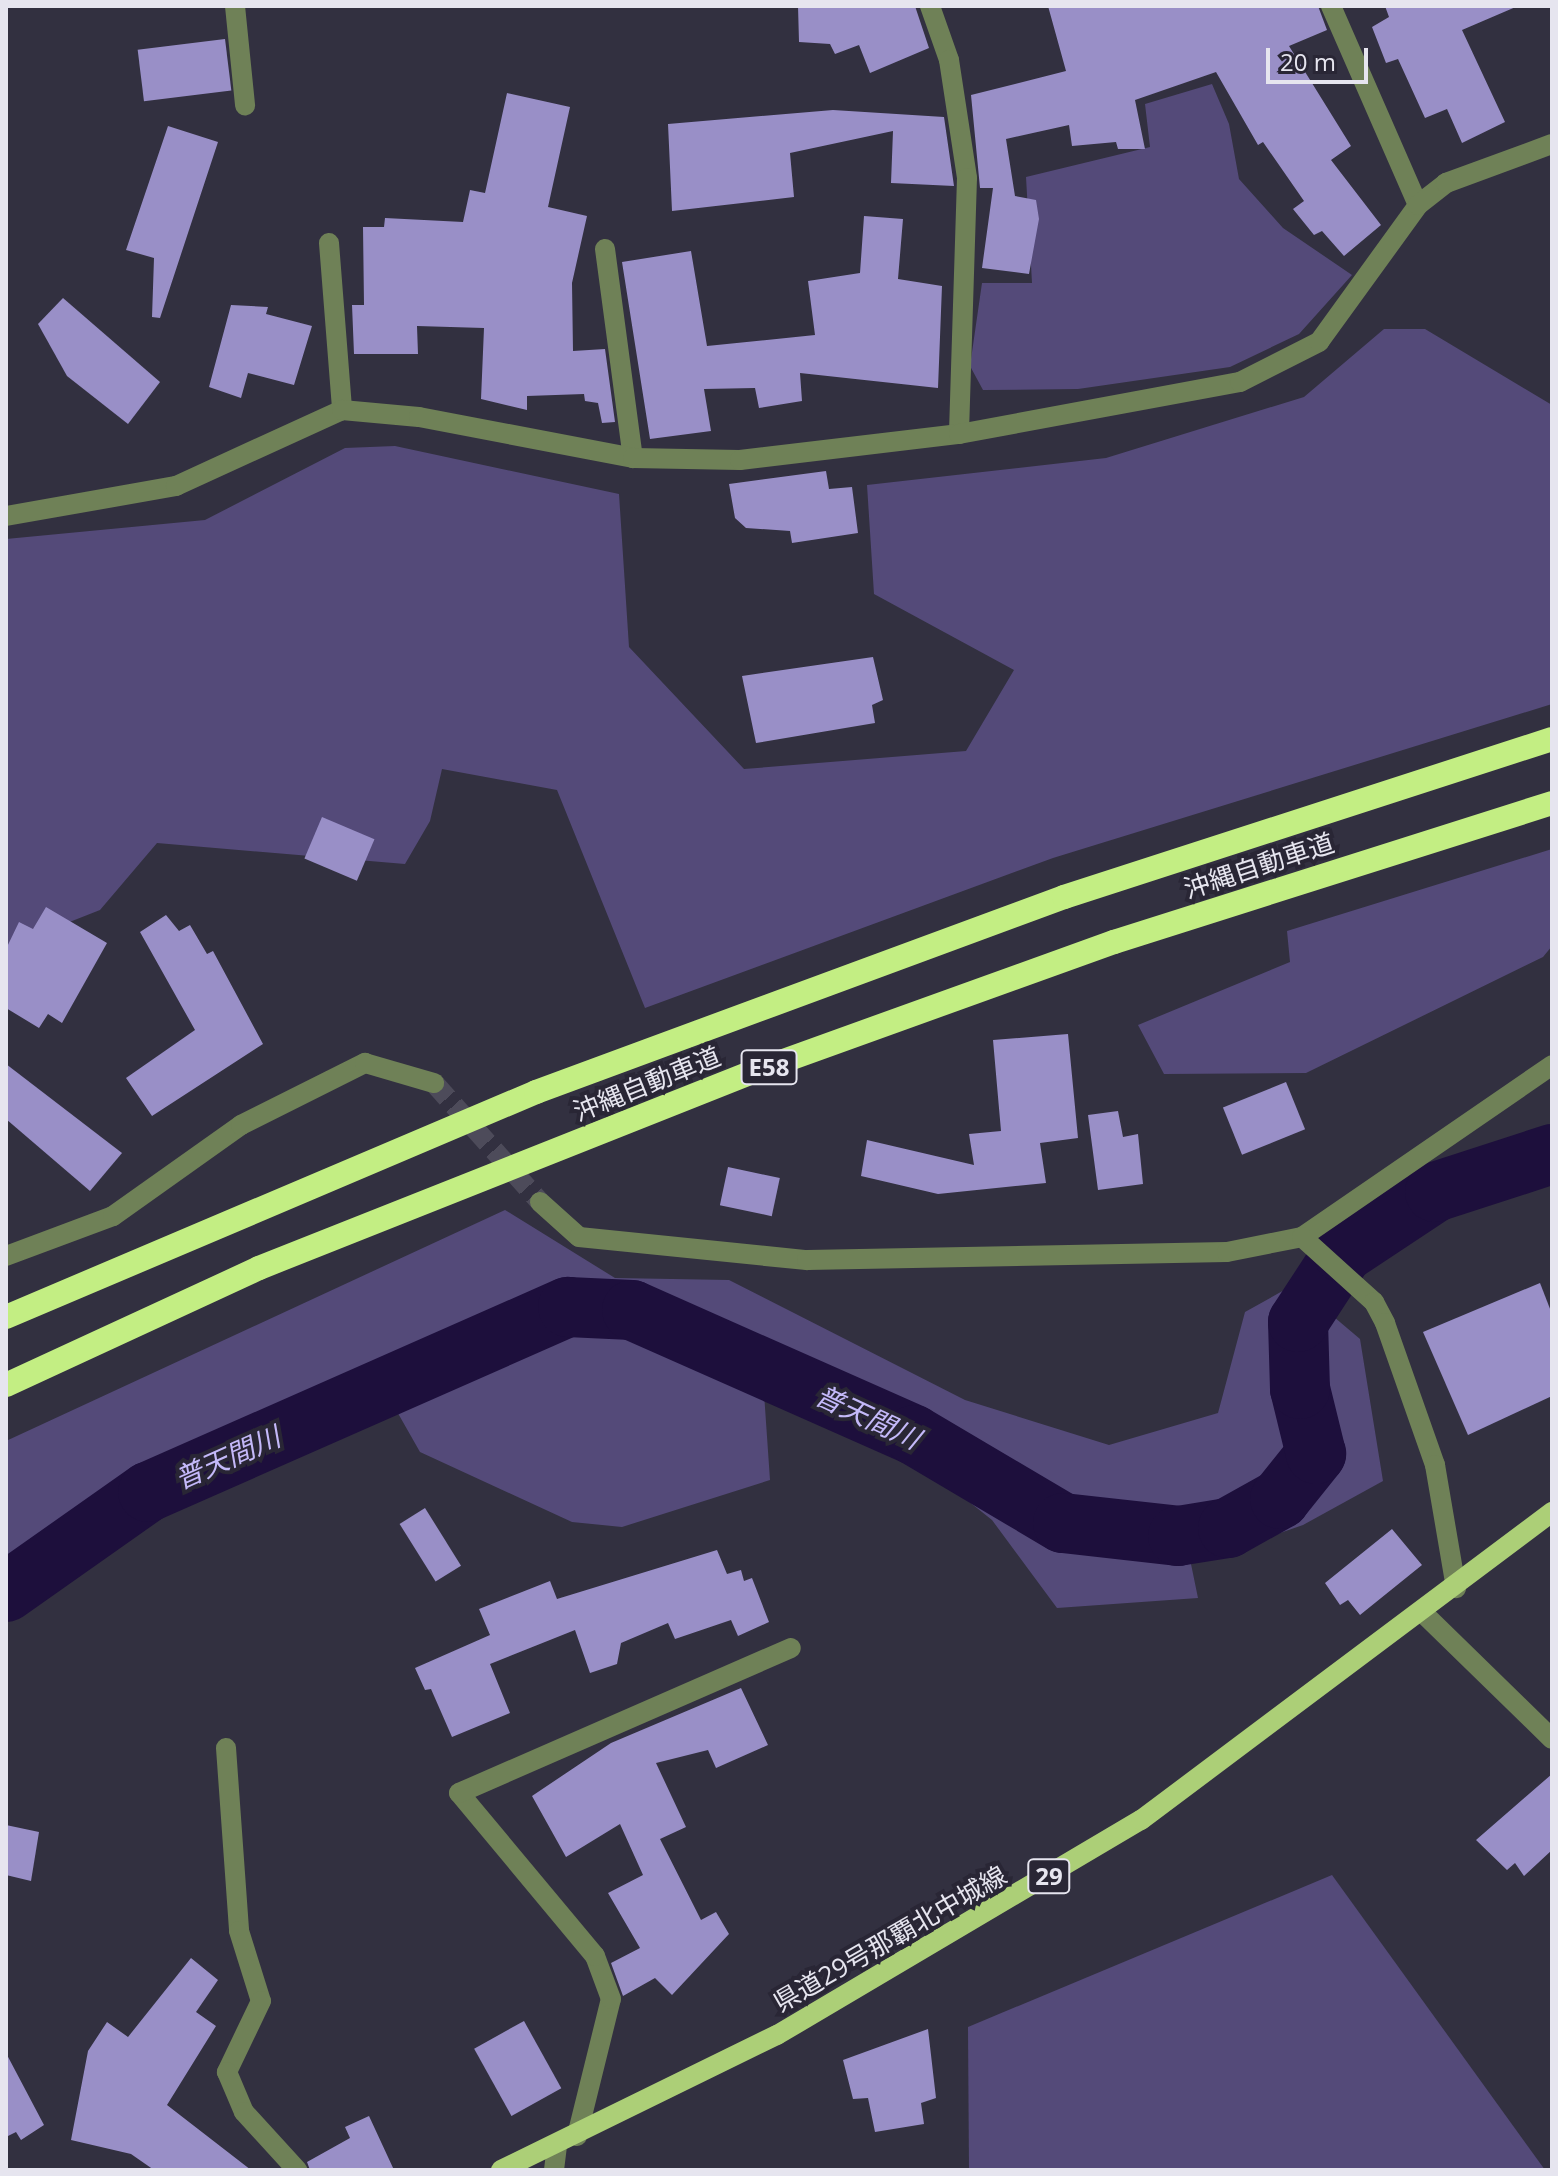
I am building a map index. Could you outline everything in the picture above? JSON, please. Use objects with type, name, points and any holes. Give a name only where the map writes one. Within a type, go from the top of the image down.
[{"type":"highway","name":"沖縄自動車道","points":[[6,1317],[536,1092],[1064,897],[1552,739]]},
{"type":"highway","name":"沖縄自動車道","points":[[6,1385],[259,1268],[750,1073],[1114,942],[1552,803]]},
{"type":"main road","name":"県道29号那覇北中城線","points":[[501,2170],[557,2146],[777,2035],[1141,1820],[1424,1614],[1552,1512]]},
{"type":"street","points":[[235,6],[245,105]]},
{"type":"street","points":[[930,6],[949,60],[967,178],[959,434]]},
{"type":"street","points":[[1331,6],[1418,205]]},
{"type":"street","points":[[6,516],[176,486],[342,410],[419,417],[633,458],[740,460],[959,434],[1240,382],[1319,342],[1418,205],[1446,183],[1552,144]]},
{"type":"street","points":[[329,243],[342,410]]},
{"type":"street","points":[[605,249],[633,458]]},
{"type":"street","points":[[6,1256],[113,1216],[241,1125],[365,1063],[434,1083]]},
{"type":"street","points":[[540,1202],[579,1237],[807,1260],[1227,1252],[1303,1238],[1552,1065]]},
{"type":"street","points":[[1303,1238],[1374,1302],[1435,1465],[1456,1588]]},
{"type":"street","points":[[1424,1614],[1552,1739]]},
{"type":"street","points":[[577,2136],[611,1999],[595,1956],[459,1793],[791,1648]]},
{"type":"street","points":[[226,1748],[239,1931],[261,2001],[227,2072],[244,2112],[297,2170]]},
{"type":"street","points":[[554,2170],[557,2146]]},
{"type":"shaded area","points":[[1212,84],[1229,124],[1239,179],[1283,228],[1352,275],[1299,334],[1230,367],[1078,389],[983,390],[970,366],[982,283],[1032,283],[1026,177],[1150,147],[1145,104]]},
{"type":"shaded area","points":[[1384,329],[1425,329],[1552,405],[1552,704],[1053,858],[645,1008],[557,790],[442,769],[430,821],[405,864],[157,843],[100,910],[6,947],[6,539],[205,520],[345,448],[395,446],[619,494],[629,647],[744,769],[966,751],[1014,670],[874,594],[867,485],[1106,458],[1304,397]]},
{"type":"shaded area","points":[[1552,849],[1552,946],[1543,957],[1306,1073],[1164,1074],[1138,1025],[1290,962],[1287,931]]},
{"type":"shaded area","points":[[505,1210],[615,1278],[729,1280],[965,1400],[1109,1445],[1218,1413],[1245,1312],[1295,1284],[1360,1339],[1383,1481],[1303,1525],[1191,1564],[1198,1598],[1057,1608],[992,1520],[805,1371],[764,1393],[770,1480],[622,1527],[572,1522],[420,1452],[391,1401],[187,1486],[6,1617],[6,1441]]},
{"type":"shaded area","points":[[1332,1875],[1545,2170],[969,2170],[968,2027]]},
{"type":"building","points":[[798,6],[915,6],[929,48],[870,73],[859,45],[835,54],[830,44],[799,42]]},
{"type":"building","points":[[1048,6],[1318,6],[1327,30],[1289,46],[1351,146],[1331,160],[1381,225],[1344,256],[1322,231],[1314,235],[1293,209],[1304,201],[1263,142],[1258,145],[1216,72],[1135,100],[1145,149],[1118,149],[1116,142],[1072,146],[1069,125],[1006,139],[1015,196],[1036,200],[1039,219],[1029,274],[982,268],[993,188],[980,188],[971,95],[1066,71]]},
{"type":"building","points":[[1385,6],[1518,6],[1462,30],[1505,122],[1462,143],[1447,109],[1425,118],[1398,59],[1386,63],[1372,27],[1389,17]]},
{"type":"building","points":[[225,39],[231,91],[144,101],[138,50]]},
{"type":"building","points":[[507,93],[570,107],[548,207],[587,216],[572,283],[573,351],[605,349],[615,422],[602,423],[598,403],[585,401],[584,394],[527,396],[527,410],[481,399],[484,328],[417,326],[418,354],[354,354],[352,305],[364,305],[363,227],[384,227],[385,218],[463,222],[470,190],[485,193]]},
{"type":"building","points":[[833,110],[944,117],[954,186],[891,183],[893,131],[790,153],[794,197],[672,211],[668,124]]},
{"type":"building","points":[[168,126],[218,142],[160,318],[152,317],[154,258],[126,250]]},
{"type":"building","points":[[864,216],[903,219],[898,279],[942,286],[938,388],[800,373],[802,401],[759,408],[755,388],[704,389],[711,431],[650,439],[622,262],[691,251],[707,346],[815,335],[808,281],[860,273]]},
{"type":"building","points":[[63,298],[160,382],[128,424],[67,376],[38,324]]},
{"type":"building","points":[[231,305],[268,307],[266,314],[312,326],[294,385],[248,373],[241,398],[209,387]]},
{"type":"building","points":[[826,471],[829,489],[852,487],[858,533],[792,543],[790,531],[746,528],[735,518],[729,484]]},
{"type":"building","points":[[873,657],[883,700],[872,705],[875,723],[756,743],[742,676]]},
{"type":"building","points":[[322,817],[374,839],[357,881],[304,858]]},
{"type":"building","points":[[46,907],[107,943],[62,1023],[48,1014],[39,1028],[6,1008],[6,949],[19,922],[33,929]]},
{"type":"building","points":[[166,915],[179,931],[190,925],[207,954],[213,951],[263,1044],[152,1116],[126,1078],[195,1030],[140,932]]},
{"type":"building","points":[[1068,1034],[1078,1138],[1040,1143],[1046,1183],[938,1194],[861,1176],[867,1140],[974,1165],[969,1134],[1001,1131],[993,1040]]},
{"type":"building","points":[[6,1064],[122,1153],[90,1191],[6,1119]]},
{"type":"building","points":[[1286,1082],[1305,1129],[1242,1155],[1223,1107]]},
{"type":"building","points":[[1118,1111],[1123,1137],[1138,1134],[1143,1184],[1098,1190],[1088,1115]]},
{"type":"building","points":[[728,1167],[780,1178],[772,1216],[720,1205]]},
{"type":"building","points":[[1540,1283],[1552,1314],[1552,1396],[1468,1435],[1423,1332]]},
{"type":"building","points":[[425,1508],[461,1566],[436,1582],[400,1524]]},
{"type":"building","points":[[1392,1529],[1422,1565],[1360,1615],[1348,1600],[1340,1605],[1325,1583]]},
{"type":"building","points":[[717,1550],[727,1574],[741,1570],[744,1581],[752,1578],[769,1622],[738,1636],[731,1620],[675,1639],[668,1623],[621,1643],[617,1664],[590,1673],[575,1630],[490,1664],[510,1713],[452,1737],[431,1689],[425,1690],[415,1668],[490,1635],[479,1609],[550,1581],[557,1599]]},
{"type":"building","points":[[741,1688],[768,1745],[716,1768],[708,1750],[656,1763],[686,1827],[660,1839],[701,1920],[716,1912],[729,1934],[672,1995],[655,1978],[623,1996],[611,1963],[640,1948],[608,1893],[643,1875],[620,1824],[566,1857],[532,1796],[611,1743]]},
{"type":"building","points":[[1552,1774],[1552,1850],[1524,1876],[1515,1863],[1507,1870],[1476,1840]]},
{"type":"building","points":[[6,1825],[39,1832],[31,1881],[6,1875]]},
{"type":"building","points":[[191,1958],[218,1980],[196,2012],[216,2026],[167,2105],[251,2170],[154,2170],[131,2154],[71,2140],[88,2051],[107,2022],[128,2037]]},
{"type":"building","points":[[524,2021],[561,2088],[511,2116],[474,2049]]},
{"type":"building","points":[[928,2029],[936,2098],[921,2103],[924,2124],[875,2132],[868,2098],[853,2099],[843,2060]]},
{"type":"building","points":[[6,2053],[44,2125],[21,2140],[16,2132],[6,2137]]},
{"type":"building","points":[[369,2116],[394,2170],[310,2170],[307,2162],[350,2138],[345,2127]]},
{"type":"waterway","name":"普天間川","points":[[6,1592],[148,1492],[568,1307],[632,1310],[914,1435],[1063,1523],[1178,1536],[1228,1528],[1280,1499],[1316,1454],[1300,1389],[1298,1322],[1343,1253],[1435,1192],[1552,1154]]},
{"type":"tunnel","points":[[434,1083],[540,1202]]}]
